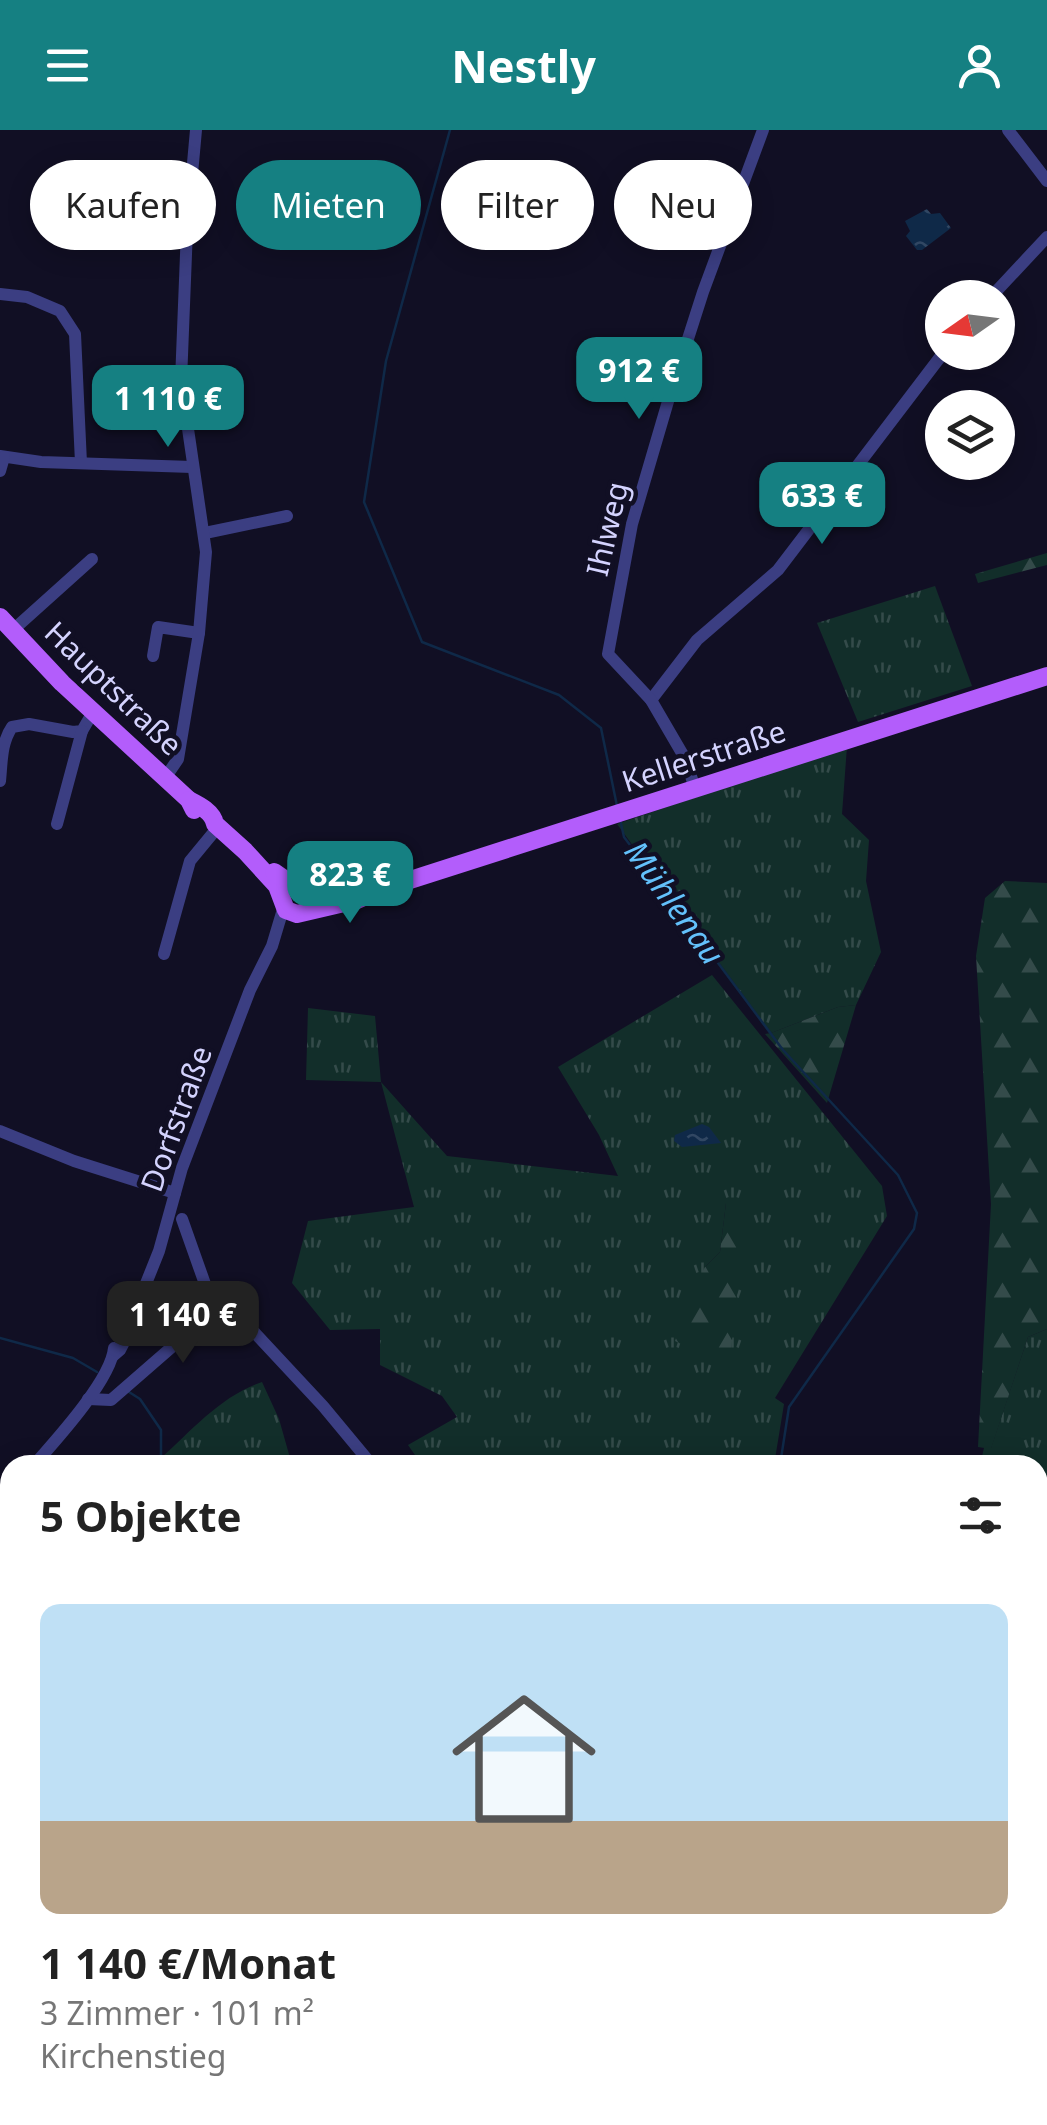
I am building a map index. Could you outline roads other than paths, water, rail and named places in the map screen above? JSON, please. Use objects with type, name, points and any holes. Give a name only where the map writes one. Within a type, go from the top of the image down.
[{"type":"main road","name":"Hauptstraße","points":[[6,623],[92,712],[189,800],[208,812],[216,825],[295,902]]},
{"type":"main road","name":"Kellerstraße","points":[[295,902],[378,890],[1047,676]]},
{"type":"street","points":[[164,778],[178,759],[204,592],[204,534],[181,381],[196,130]]},
{"type":"street","name":"Ihlweg","points":[[651,700],[608,654],[632,524],[703,292],[763,130]]},
{"type":"street","points":[[1008,130],[1047,181]]},
{"type":"street","points":[[1007,280],[1047,238]]},
{"type":"street","points":[[0,294],[27,296],[60,310],[74,334],[80,462]]},
{"type":"street","points":[[696,789],[686,760],[651,700],[697,640],[778,570],[930,370]]},
{"type":"street","points":[[2,461],[192,467]]},
{"type":"street","points":[[204,534],[286,516]]},
{"type":"street","points":[[6,623],[92,558]]},
{"type":"street","points":[[153,656],[159,621],[200,634]]},
{"type":"street","points":[[57,824],[82,731],[92,712]]},
{"type":"street","points":[[0,781],[6,735],[12,727],[30,724],[82,731]]},
{"type":"street","points":[[164,954],[190,861],[216,825]]},
{"type":"street","name":"Dorfstraße","points":[[42,1455],[100,1381],[119,1336],[135,1311],[159,1251],[174,1193],[250,990],[295,902]]},
{"type":"street","points":[[0,1131],[74,1162],[174,1193]]},
{"type":"street","points":[[182,1219],[216,1314]]},
{"type":"street","points":[[88,1399],[110,1400],[204,1319],[228,1314],[256,1332],[364,1455]]},
{"type":"water","points":[[927,209],[931,214],[940,213],[951,228],[917,250],[906,236],[910,231],[905,221]]},
{"type":"water","points":[[702,1124],[721,1143],[682,1147],[674,1141],[675,1135]]},
{"type":"waterway","name":"Mühlenau","points":[[450,130],[386,361],[364,502],[422,642],[559,695],[601,728],[617,806]]},
{"type":"waterway","name":"Mühlenau","points":[[620,819],[624,837],[783,1050],[898,1175],[917,1213],[914,1229],[789,1407],[782,1455]]},
{"type":"waterway","points":[[0,1338],[73,1358],[97,1372]]},
{"type":"waterway","points":[[129,1392],[140,1399],[161,1430],[161,1455]]}]
